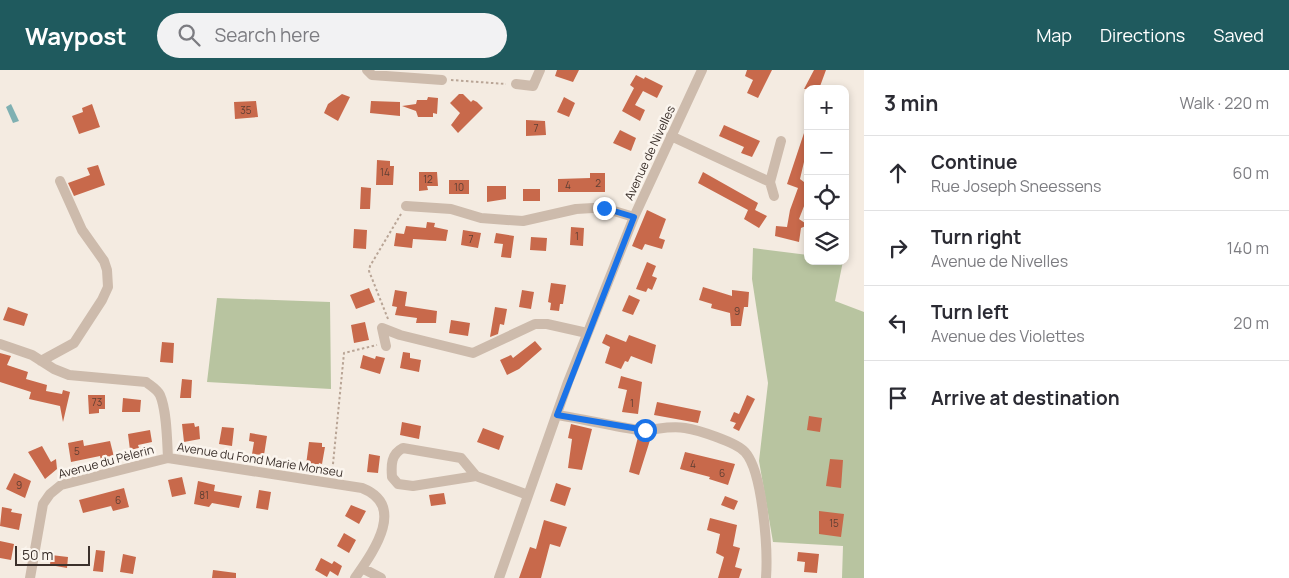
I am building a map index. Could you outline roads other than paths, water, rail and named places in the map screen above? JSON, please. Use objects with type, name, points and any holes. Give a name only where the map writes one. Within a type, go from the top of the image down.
[{"type":"street","points":[[367,70],[372,75],[442,80]]},
{"type":"street","points":[[516,84],[533,86],[540,70]]},
{"type":"street","name":"Avenue de Nivelles","points":[[499,578],[587,333],[634,217],[702,70]]},
{"type":"street","points":[[671,136],[770,182]]},
{"type":"street","points":[[774,196],[770,182],[781,142]]},
{"type":"street","points":[[41,361],[74,343],[102,300],[108,287],[109,279],[104,261],[82,230],[60,181]]},
{"type":"street","points":[[406,206],[451,209],[476,217],[507,220],[523,220],[576,209],[593,208],[604,208],[634,217]]},
{"type":"street","points":[[386,346],[382,328],[473,353],[535,324],[547,324],[587,333]]},
{"type":"street","name":"Avenue du Fond Marie Monseu","points":[[0,344],[32,355],[69,375],[146,382],[155,388],[160,396],[167,436],[168,458],[362,488],[371,492],[383,506],[385,524],[362,568]]},
{"type":"street","points":[[557,415],[642,430],[667,427],[688,429],[743,450],[751,461],[763,514],[766,536],[766,578]]},
{"type":"street","points":[[476,476],[466,463],[454,456],[407,448],[403,448],[394,454],[392,477],[398,484],[413,486],[476,476],[528,495]]},
{"type":"street","name":"Avenue du Pèlerin","points":[[30,578],[43,504],[50,494],[61,485],[168,458]]},
{"type":"street","points":[[462,479],[466,463]]},
{"type":"street","points":[[355,578],[362,568],[380,578]]},
{"type":"water","points":[[11,104],[19,121],[13,123],[6,107]]}]
